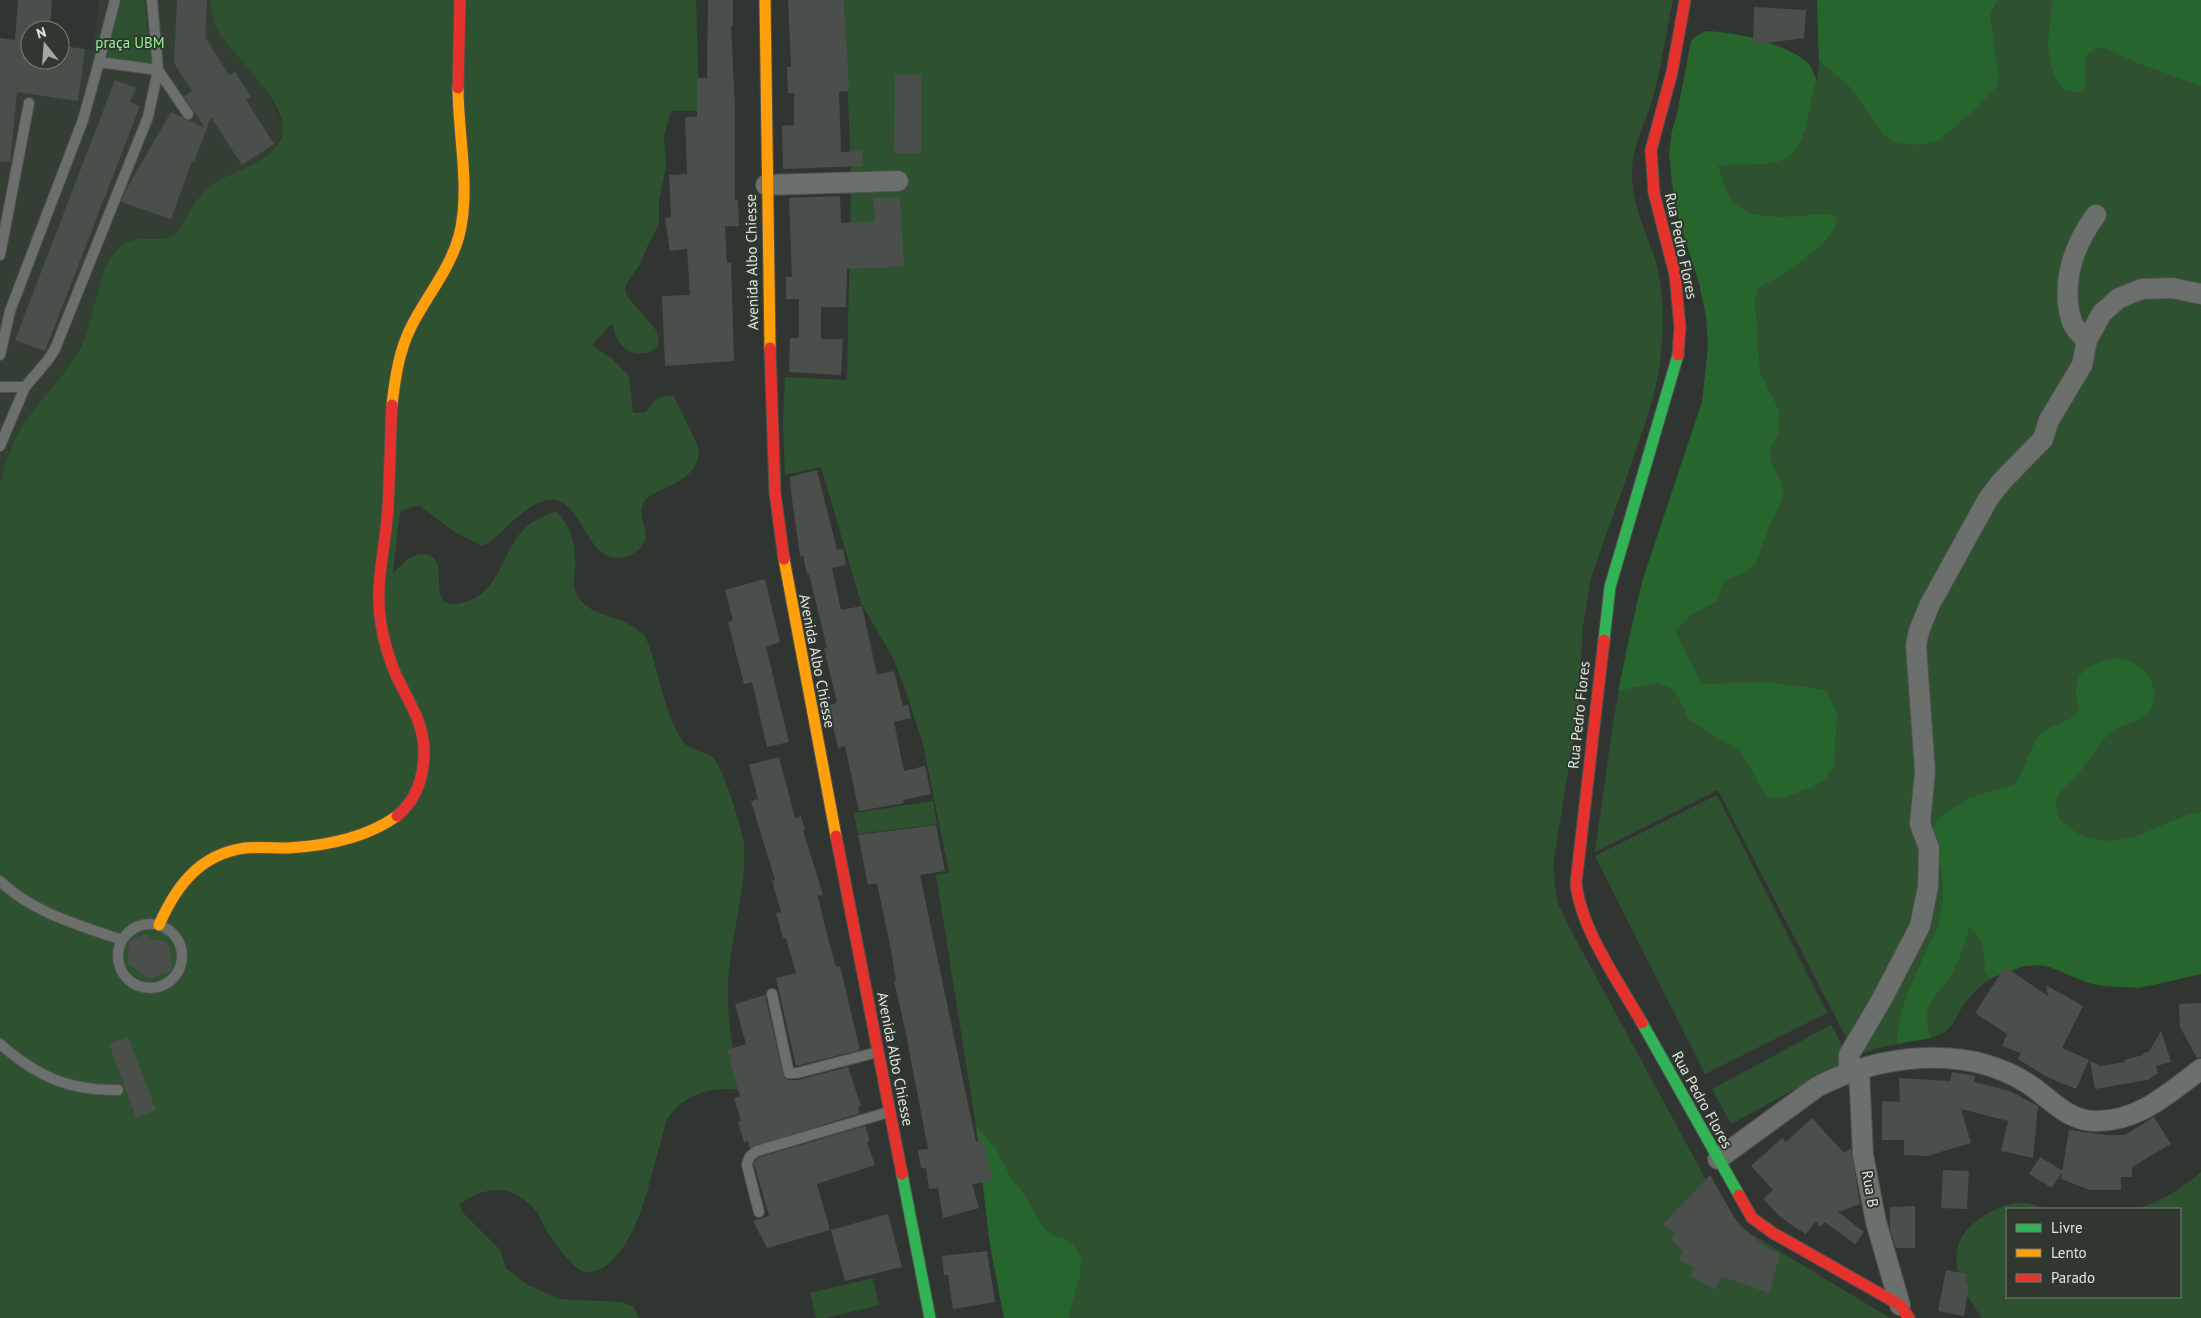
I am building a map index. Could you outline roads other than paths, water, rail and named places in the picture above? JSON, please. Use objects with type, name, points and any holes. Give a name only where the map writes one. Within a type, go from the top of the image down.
[{"type":"street","points":[[159,925],[178,886],[198,867],[216,854],[244,848],[300,847],[364,833],[386,822],[407,806],[419,784],[424,759],[421,730],[418,718],[400,686],[389,657],[380,626],[378,594],[388,509],[392,421],[400,356],[413,326],[439,282],[462,223],[458,95],[460,0]]},
{"type":"street","name":"Avenida Albo Chiesse","points":[[765,0],[770,419],[774,492],[789,592],[930,1318]]},
{"type":"street","name":"Rua Pedro Flores","points":[[1685,0],[1672,72],[1651,150],[1654,193],[1675,275],[1680,327],[1678,357],[1610,586],[1575,876],[1581,912],[1746,1210],[1760,1224],[1905,1311]]},
{"type":"street","points":[[766,185],[898,181]]},
{"type":"street","points":[[2087,340],[2073,324],[2070,314],[2069,275],[2071,261],[2078,243],[2096,215]]},
{"type":"street","name":"Rua B","points":[[1905,1311],[1876,1222],[1863,1155],[1856,1071],[1849,1065],[1849,1055],[1882,999],[1920,926],[1928,887],[1929,848],[1920,824],[1925,771],[1916,652],[1919,631],[1953,560],[1988,499],[2002,481],[2043,439],[2050,420],[2082,365],[2087,340],[2102,313],[2128,293],[2142,289],[2172,288],[2201,294]]},
{"type":"street","points":[[1718,1159],[1817,1087],[1856,1071],[1897,1062],[1932,1058],[1961,1059],[1984,1063],[2020,1078],[2080,1120],[2094,1121],[2115,1120],[2134,1114],[2154,1104],[2201,1069]]},
{"type":"lane","points":[[0,355],[10,311],[83,120],[116,0]]},
{"type":"lane","points":[[0,446],[25,387],[38,373],[55,349],[148,116],[158,70],[152,0]]},
{"type":"lane","points":[[99,62],[158,70],[188,114]]},
{"type":"lane","points":[[0,256],[28,104]]},
{"type":"lane","points":[[0,387],[25,387]]},
{"type":"lane","points":[[0,881],[14,894],[37,909],[122,940]]},
{"type":"lane","points":[[159,925],[168,929],[176,936],[181,946],[183,957],[176,977],[168,984],[158,988],[147,989],[136,986],[127,980],[117,961],[118,950],[122,940],[128,932],[138,926],[159,925]]},
{"type":"lane","points":[[772,994],[789,1073],[797,1073],[879,1052]]},
{"type":"lane","points":[[0,1044],[37,1071],[63,1083],[82,1089],[118,1090]]},
{"type":"lane","points":[[760,1212],[746,1166],[747,1159],[757,1151],[890,1112]]},
{"type":"park label","name":"praça UBM","points":[[130,43]]}]
